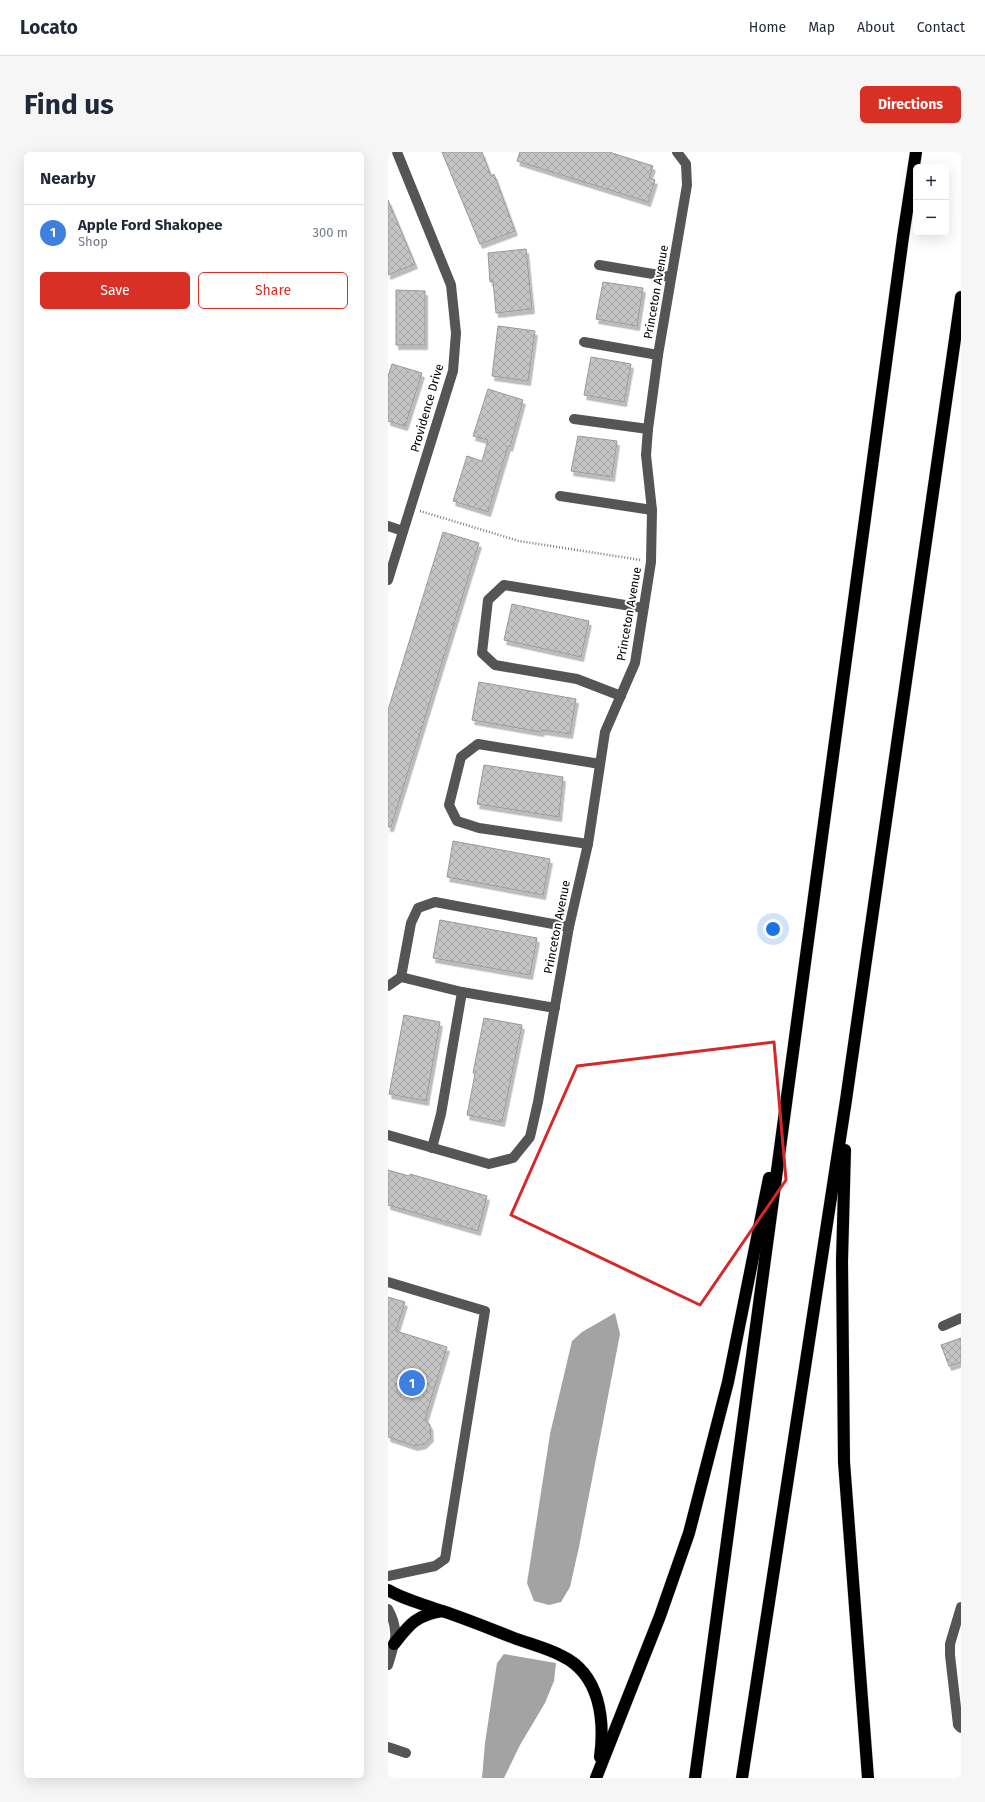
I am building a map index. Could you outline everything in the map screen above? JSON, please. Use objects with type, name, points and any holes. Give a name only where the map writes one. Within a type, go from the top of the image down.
[{"type":"highway","points":[[695,1778],[902,245],[916,152]]},
{"type":"highway","points":[[742,1778],[846,1100],[961,297]]},
{"type":"highway","points":[[596,1777],[660,1616],[689,1533],[728,1382],[793,1055]]},
{"type":"highway","points":[[846,1100],[842,1261],[844,1462],[868,1778]]},
{"type":"highway","points":[[388,1590],[397,1596],[443,1611],[563,1656],[582,1672],[594,1688],[600,1708],[603,1729],[596,1777]]},
{"type":"highway","points":[[394,1644],[409,1625],[418,1618],[428,1613],[443,1611]]},
{"type":"street","name":"Providence Drive","points":[[388,580],[453,371],[456,333],[451,285],[397,152]]},
{"type":"street","name":"Princeton Avenue","points":[[432,1148],[489,1164],[513,1158],[530,1137],[538,1102],[569,927],[588,844],[605,732],[635,664],[651,562],[652,510],[646,454],[658,355],[687,185],[686,164],[679,154]]},
{"type":"street","points":[[599,265],[671,276]]},
{"type":"street","points":[[584,342],[658,355]]},
{"type":"street","points":[[574,419],[648,429]]},
{"type":"street","points":[[560,496],[652,510]]},
{"type":"street","points":[[388,526],[403,531]]},
{"type":"street","points":[[621,696],[576,679],[495,665],[482,653],[488,600],[504,585],[643,608]]},
{"type":"street","points":[[588,844],[479,828],[457,821],[449,805],[461,757],[478,744],[600,764]]},
{"type":"street","points":[[388,986],[401,977],[411,923],[418,908],[435,902],[569,927]]},
{"type":"street","points":[[401,977],[462,992],[555,1008]]},
{"type":"street","points":[[388,1135],[432,1148],[441,1114],[462,992]]},
{"type":"street","points":[[388,1282],[485,1311],[445,1559],[435,1566],[388,1576]]},
{"type":"street","points":[[943,1326],[961,1318]]},
{"type":"street","points":[[961,1607],[950,1644],[958,1725],[961,1728]]},
{"type":"street","points":[[388,1609],[393,1617],[396,1629],[394,1644],[388,1665]]},
{"type":"street","points":[[388,1747],[406,1753]]},
{"type":"path","points":[[410,508],[519,541],[651,562]]},
{"type":"highlighted area","points":[[774,1042],[786,1180],[700,1305],[511,1215],[577,1066]]},
{"type":"shaded area","points":[[615,1313],[620,1334],[570,1587],[561,1602],[549,1605],[534,1601],[527,1583],[550,1434],[572,1341],[582,1332]]},
{"type":"shaded area","points":[[504,1654],[556,1663],[554,1681],[545,1703],[520,1745],[504,1778],[482,1778],[485,1743],[497,1663]]},
{"type":"building","points":[[442,152],[482,152],[491,176],[494,174],[515,231],[480,244]]},
{"type":"building","points":[[520,152],[609,152],[653,166],[649,178],[655,180],[648,202],[517,161]]},
{"type":"building","points":[[388,200],[415,264],[388,275]]},
{"type":"building","points":[[526,249],[532,309],[496,313],[493,281],[490,282],[488,253]]},
{"type":"building","points":[[603,282],[643,288],[637,326],[596,319]]},
{"type":"building","points":[[396,290],[425,291],[425,345],[396,345]]},
{"type":"building","points":[[498,326],[535,331],[528,381],[492,376]]},
{"type":"building","points":[[591,357],[631,364],[624,402],[584,395]]},
{"type":"building","points":[[392,364],[422,373],[405,426],[388,421],[388,376]]},
{"type":"building","points":[[488,389],[523,400],[510,447],[508,446],[488,512],[453,501],[467,456],[482,461],[488,440],[473,436]]},
{"type":"building","points":[[578,436],[617,441],[612,477],[571,471]]},
{"type":"building","points":[[443,532],[479,543],[391,827],[388,827],[388,710]]},
{"type":"building","points":[[512,604],[589,621],[581,657],[504,640]]},
{"type":"building","points":[[479,682],[576,699],[570,734],[542,730],[541,732],[472,720]]},
{"type":"building","points":[[484,765],[563,777],[559,817],[477,804]]},
{"type":"building","points":[[453,841],[550,859],[543,895],[447,877]]},
{"type":"building","points":[[440,920],[537,938],[530,975],[433,958]]},
{"type":"building","points":[[404,1015],[440,1022],[426,1101],[389,1094]]},
{"type":"building","points":[[484,1018],[522,1025],[502,1122],[467,1115],[475,1074],[473,1073]]},
{"type":"building","points":[[388,1170],[409,1176],[410,1174],[487,1196],[478,1231],[388,1205]]},
{"type":"building","points":[[388,1297],[405,1302],[396,1331],[447,1347],[425,1419],[430,1425],[431,1437],[424,1444],[415,1446],[388,1437]]},
{"type":"building","points":[[961,1338],[961,1362],[949,1366],[941,1345]]},
{"type":"place","name":"Apple Ford Shakopee","points":[[412,1383]]}]
